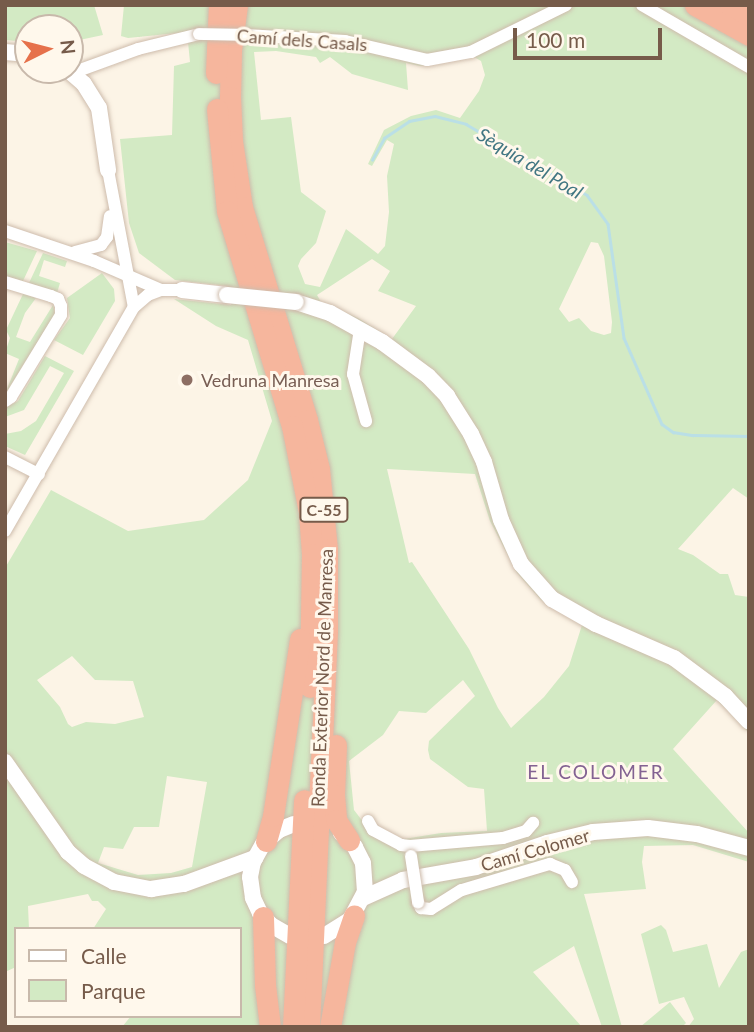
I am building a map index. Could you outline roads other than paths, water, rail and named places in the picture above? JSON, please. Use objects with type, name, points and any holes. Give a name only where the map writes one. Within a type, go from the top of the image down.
[{"type":"highway","name":"Ronda Exterior Nord de Manresa","points":[[219,5],[218,142],[227,211],[292,426],[309,512],[320,551],[312,631],[293,1027]]},
{"type":"highway","name":"Ronda Exterior Nord de Manresa","points":[[237,5],[231,50],[230,97],[232,141],[242,207],[307,420],[318,469],[320,551],[327,631],[309,1027]]},
{"type":"highway","points":[[695,5],[749,35]]},
{"type":"highway","points":[[730,5],[749,15]]},
{"type":"highway","points":[[320,551],[339,655],[334,795],[337,820],[349,840]]},
{"type":"highway","points":[[260,849],[288,723],[320,551]]},
{"type":"highway","points":[[330,1027],[345,942],[358,907]]},
{"type":"highway","points":[[263,917],[265,985],[270,1027]]},
{"type":"street","name":"Camí dels Casals","points":[[84,66],[198,34],[345,41],[427,60],[471,52],[566,5]]},
{"type":"street","points":[[642,5],[749,67]]},
{"type":"street","points":[[84,84],[99,108],[134,307]]},
{"type":"street","points":[[71,253],[98,247],[107,237],[111,224],[108,170]]},
{"type":"street","points":[[5,231],[71,253],[161,290]]},
{"type":"street","points":[[5,282],[58,299],[61,315],[12,397],[5,401]]},
{"type":"street","points":[[5,531],[134,307],[148,295],[161,290],[182,290],[296,302],[360,329],[403,355],[428,376],[453,404],[484,462],[501,520],[522,564],[552,599],[578,615],[674,659],[725,696],[749,722]]},
{"type":"street","points":[[360,329],[353,374],[366,421]]},
{"type":"street","points":[[5,457],[39,474]]},
{"type":"street","points":[[5,762],[68,852],[84,866],[114,883],[151,889],[184,884],[260,849],[279,830],[294,824]]},
{"type":"street","points":[[368,821],[373,830],[410,851],[503,838],[526,831],[533,823]]},
{"type":"street","points":[[327,826],[349,840],[363,863],[366,880],[358,907]]},
{"type":"street","name":"Camí Colomer","points":[[363,863],[384,878],[404,880],[476,867],[547,842],[593,832],[648,828],[698,834],[749,848]]},
{"type":"street","points":[[251,887],[260,849]]},
{"type":"street","points":[[410,851],[421,908],[431,909],[462,890],[550,864],[565,870],[572,882]]},
{"type":"street","points":[[218,870],[251,887],[263,917],[290,936]]},
{"type":"street","name":"Camí Colomer","points":[[324,936],[340,929],[358,907],[404,880]]},
{"type":"waterway","name":"Sèquia del Poal","points":[[372,160],[384,138],[409,121],[435,116],[466,124],[587,195],[608,224],[624,338],[662,424],[673,432],[693,435],[749,436]]},
{"type":"place","name":"Vedruna Manresa","points":[[187,380]]},
{"type":"district","name":"EL COLOMER","points":[[596,772]]}]
